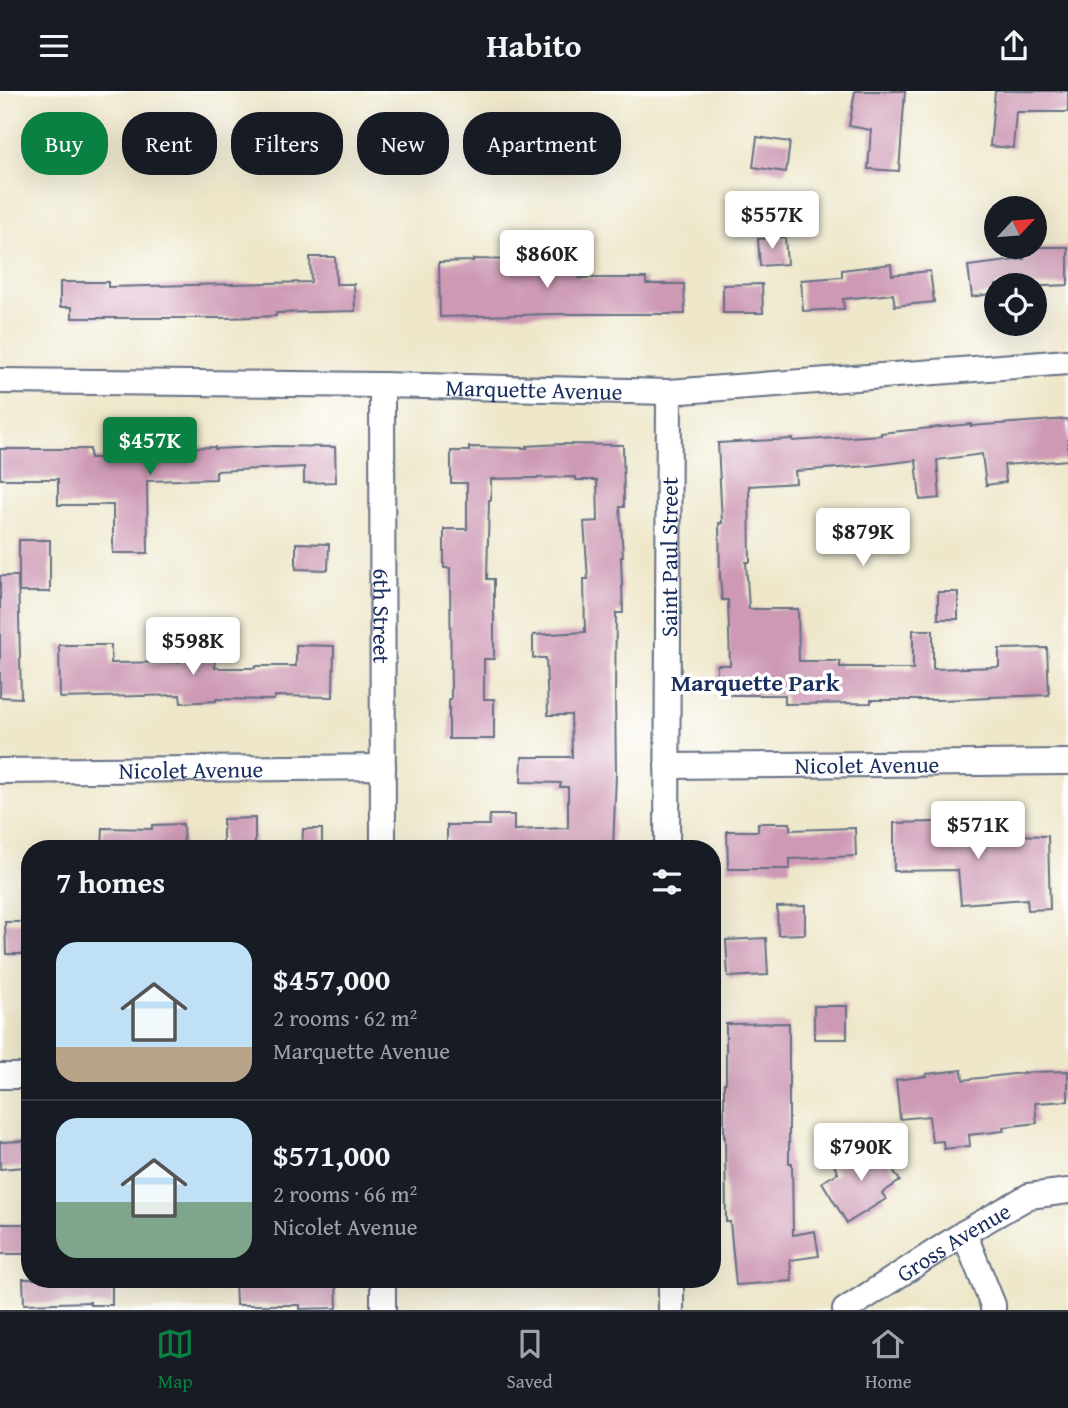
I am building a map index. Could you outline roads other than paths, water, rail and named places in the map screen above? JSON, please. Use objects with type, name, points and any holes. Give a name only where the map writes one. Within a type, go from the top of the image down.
[{"type":"street","name":"Marquette Avenue","points":[[0,381],[382,385],[670,392],[1068,362]]},
{"type":"street","name":"6th Street","points":[[382,385],[383,840]]},
{"type":"street","name":"Saint Paul Street","points":[[667,840],[670,392]]},
{"type":"street","name":"Nicolet Avenue","points":[[667,766],[1068,762]]},
{"type":"street","name":"Nicolet Avenue","points":[[0,771],[383,767]]},
{"type":"street","points":[[0,1076],[21,1076]]},
{"type":"street","name":"Gross Avenue","points":[[845,1310],[964,1233],[1029,1196],[1068,1191]]},
{"type":"street","points":[[964,1233],[993,1310]]},
{"type":"street","points":[[383,1288],[383,1310]]},
{"type":"street","points":[[671,1288],[671,1310]]},
{"type":"district","name":"Marquette Park","points":[[755,682]]}]
